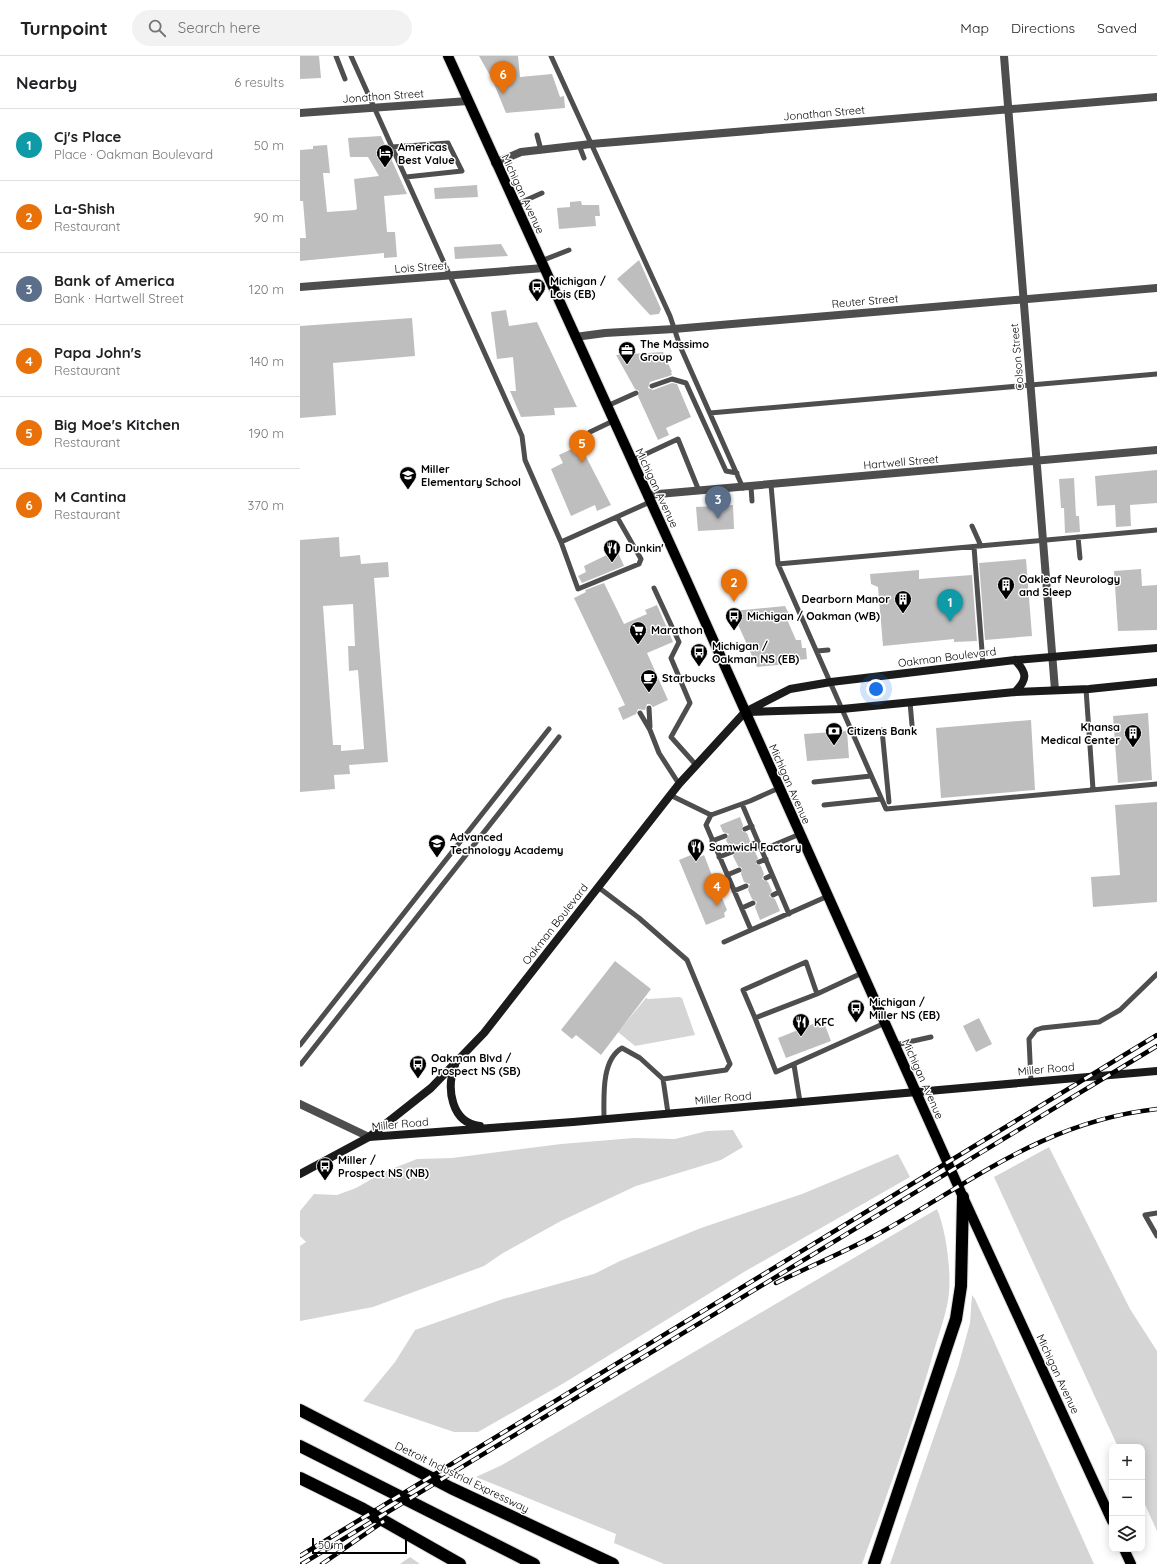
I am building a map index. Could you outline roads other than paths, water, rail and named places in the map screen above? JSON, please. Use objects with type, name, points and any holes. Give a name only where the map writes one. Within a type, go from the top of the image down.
[{"type":"highway","points":[[874,1564],[956,1319],[962,1286],[963,1197]]},
{"type":"highway","name":"Detroit Industrial Expressway","points":[[300,1410],[451,1488],[612,1563]]},
{"type":"highway","points":[[300,1446],[534,1564]]},
{"type":"highway","points":[[300,1478],[390,1524],[460,1564]]},
{"type":"highway","points":[[390,1524],[446,1564]]},
{"type":"main road","name":"Michigan Avenue","points":[[448,56],[495,163],[649,498],[963,1197],[1110,1516]]},
{"type":"main road","name":"Oakman Boulevard","points":[[369,1137],[431,1088],[484,1033],[670,795],[745,712],[790,689],[831,682],[1014,660],[1157,648]]},
{"type":"main road","points":[[1014,660],[1022,668],[1025,676],[1023,684],[1015,692]]},
{"type":"main road","points":[[745,712],[842,709],[1015,692],[1086,689],[1157,682]]},
{"type":"main road","points":[[457,1061],[452,1074],[450,1088],[452,1102],[460,1115],[473,1125],[494,1127]]},
{"type":"main road","name":"Miller Road","points":[[300,1174],[369,1137],[604,1119],[1157,1071]]},
{"type":"main road","points":[[1125,1552],[1131,1564]]},
{"type":"street","name":"Colson Street","points":[[1004,56],[1055,690]]},
{"type":"street","name":"Jonathan Street","points":[[495,163],[521,152],[579,145],[1157,97]]},
{"type":"street","name":"Jonathon Street","points":[[300,113],[468,101]]},
{"type":"street","name":"Lois Street","points":[[300,287],[450,276],[542,265]]},
{"type":"street","name":"Reuter Street","points":[[576,337],[605,333],[674,329],[1157,288]]},
{"type":"street","name":"Hartwell Street","points":[[649,498],[699,491],[1157,450]]},
{"type":"street","points":[[300,1104],[369,1137]]},
{"type":"lane","points":[[336,56],[345,79]]},
{"type":"lane","points":[[351,56],[522,436],[525,460],[561,542],[578,589],[639,564],[641,559],[640,554],[617,517]]},
{"type":"lane","points":[[551,56],[674,329],[710,413],[738,473],[747,487],[752,501]]},
{"type":"lane","points":[[537,135],[541,150]]},
{"type":"lane","points":[[392,147],[448,143],[462,171],[406,177]]},
{"type":"lane","points":[[579,145],[584,158]]},
{"type":"lane","points":[[515,205],[542,193]]},
{"type":"lane","points":[[542,265],[569,250]]},
{"type":"lane","points":[[710,413],[1157,374]]},
{"type":"lane","points":[[652,386],[672,379],[686,383],[726,471],[738,473]]},
{"type":"lane","points":[[606,406],[636,393]]},
{"type":"lane","points":[[590,432],[613,421]]},
{"type":"lane","points":[[631,460],[678,439],[699,491]]},
{"type":"lane","points":[[771,485],[777,514],[779,540],[778,564],[886,810],[1157,784]]},
{"type":"lane","points":[[561,542],[617,517],[649,498]]},
{"type":"lane","points":[[972,526],[980,546]]},
{"type":"lane","points":[[778,564],[1157,530]]},
{"type":"lane","points":[[1078,537],[1080,558]]},
{"type":"lane","points":[[974,547],[983,664]]},
{"type":"lane","points":[[654,588],[679,642],[671,658],[690,703],[671,738],[696,765]]},
{"type":"lane","points":[[817,651],[828,650]]},
{"type":"lane","points":[[1086,689],[1093,790]]},
{"type":"lane","points":[[910,702],[912,725]]},
{"type":"lane","points":[[649,708],[650,730]]},
{"type":"lane","points":[[640,713],[650,730],[659,753],[679,784]]},
{"type":"lane","points":[[300,1045],[549,729]]},
{"type":"lane","points":[[882,730],[889,802]]},
{"type":"lane","points":[[301,1064],[559,737]]},
{"type":"lane","points":[[814,782],[872,776]]},
{"type":"lane","points":[[751,930],[706,825],[711,815],[742,804],[779,788]]},
{"type":"lane","points":[[670,795],[711,815]]},
{"type":"lane","points":[[824,806],[881,799]]},
{"type":"lane","points":[[919,799],[919,806]]},
{"type":"lane","points":[[742,804],[789,914]]},
{"type":"lane","points":[[745,829],[752,826]]},
{"type":"lane","points":[[762,850],[800,834]]},
{"type":"lane","points":[[712,841],[725,836]]},
{"type":"lane","points":[[752,844],[758,842]]},
{"type":"lane","points":[[719,857],[732,852]]},
{"type":"lane","points":[[759,862],[766,859]]},
{"type":"lane","points":[[727,875],[739,870]]},
{"type":"lane","points":[[766,878],[772,875]]},
{"type":"lane","points":[[734,891],[746,886]]},
{"type":"lane","points":[[598,887],[639,918],[687,960],[730,1064],[726,1070],[663,1079]]},
{"type":"lane","points":[[773,894],[779,892]]},
{"type":"lane","points":[[724,942],[828,896]]},
{"type":"lane","points":[[742,908],[753,903]]},
{"type":"lane","points":[[817,994],[806,962],[743,990],[776,1072],[885,1023]]},
{"type":"lane","points":[[755,1018],[817,994],[862,973]]},
{"type":"lane","points":[[1031,1082],[1029,1039],[1036,1030],[1042,1028],[1099,1022],[1120,1010],[1157,974]]},
{"type":"lane","points":[[895,1045],[931,1037]]},
{"type":"lane","points":[[604,1119],[606,1074],[615,1052],[622,1048],[634,1055],[663,1079],[668,1113]]},
{"type":"lane","points":[[794,1065],[800,1102]]},
{"type":"lane","points":[[1157,1213],[1145,1215],[1157,1236]]},
{"type":"railway","points":[[300,1556],[1157,1035]]},
{"type":"railway","points":[[302,1564],[1157,1046]]},
{"type":"railway","points":[[776,1283],[872,1237],[1015,1154],[1047,1139],[1081,1126],[1118,1116],[1157,1109]]},
{"type":"railway","points":[[322,1564],[384,1521]]},
{"type":"place","name":"M Cantina","points":[[503,94]]},
{"type":"place","name":"Americas Best Value","points":[[385,168]]},
{"type":"place","name":"Michigan / Lois (EB)","points":[[537,302]]},
{"type":"place","name":"The Massimo Group","points":[[627,365]]},
{"type":"place","name":"Big Moe's Kitchen","points":[[582,463]]},
{"type":"place","name":"Miller Elementary School","points":[[408,490]]},
{"type":"place","name":"Bank of America","points":[[718,519]]},
{"type":"place","name":"Dunkin'","points":[[612,563]]},
{"type":"place","name":"Oakleaf Neurology and Sleep","points":[[1006,600]]},
{"type":"place","name":"La-Shish","points":[[734,602]]},
{"type":"place","name":"Dearborn Manor","points":[[903,614]]},
{"type":"place","name":"Cj's Place","points":[[950,622]]},
{"type":"place","name":"Michigan / Oakman (WB)","points":[[734,631]]},
{"type":"place","name":"Marathon","points":[[638,645]]},
{"type":"place","name":"Michigan / Oakman NS (EB)","points":[[699,667]]},
{"type":"place","name":"Starbucks","points":[[649,693]]},
{"type":"place","name":"Citizens Bank","points":[[834,746]]},
{"type":"place","name":"Khansa Medical Center","points":[[1133,748]]},
{"type":"place","name":"Advanced Technology Academy","points":[[437,858]]},
{"type":"place","name":"SamwicH Factory","points":[[696,862]]},
{"type":"place","name":"Papa John's","points":[[717,906]]},
{"type":"place","name":"Michigan / Miller NS (EB)","points":[[856,1023]]},
{"type":"place","name":"KFC","points":[[801,1037]]},
{"type":"place","name":"Oakman Blvd / Prospect NS (SB)","points":[[418,1079]]},
{"type":"place","name":"Miller / Prospect NS (NB)","points":[[325,1181]]}]
